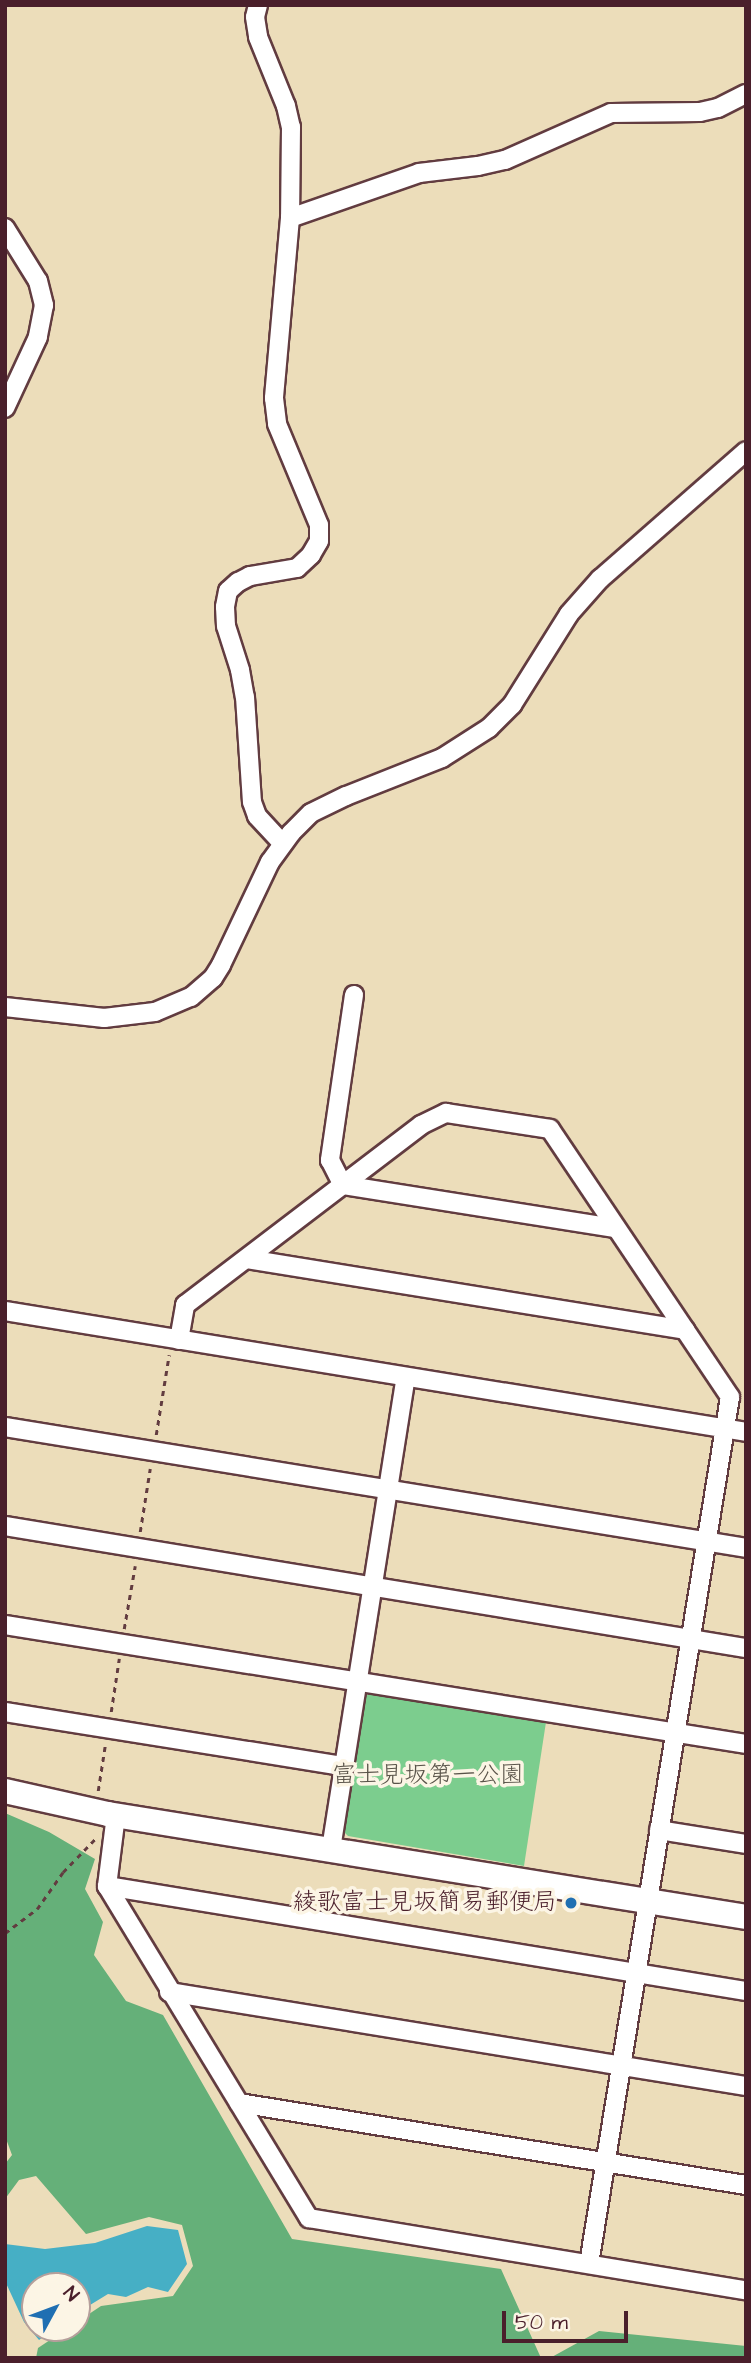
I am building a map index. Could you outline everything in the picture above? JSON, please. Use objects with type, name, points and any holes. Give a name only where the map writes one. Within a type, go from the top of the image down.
[{"type":"street","points":[[258,5],[255,17],[258,37],[292,127],[290,218],[274,398],[277,424],[319,525],[320,541],[312,555],[297,568],[250,576],[238,582],[228,591],[225,607],[226,626],[245,697],[253,802],[257,816],[283,844]]},
{"type":"street","points":[[290,218],[419,173],[505,160],[611,113],[700,112],[718,108],[746,94]]},
{"type":"street","points":[[5,228],[38,281],[44,304],[38,337],[5,408]]},
{"type":"street","points":[[5,1007],[104,1018],[155,1012],[191,997],[213,978],[270,862],[311,813],[346,796],[442,758],[496,722],[512,705],[569,614],[600,579],[746,451]]},
{"type":"street","points":[[343,1185],[330,1160],[354,995]]},
{"type":"street","points":[[175,1339],[185,1305],[421,1125],[446,1113],[550,1129],[730,1397],[589,2264]]},
{"type":"street","points":[[343,1185],[616,1228]]},
{"type":"street","points":[[247,1259],[685,1330]]},
{"type":"street","points":[[5,1311],[746,1432]]},
{"type":"street","points":[[331,1849],[406,1378]]},
{"type":"street","points":[[5,1427],[388,1492],[746,1548]]},
{"type":"street","points":[[5,1526],[746,1648]]},
{"type":"street","points":[[5,1625],[746,1744]]},
{"type":"street","points":[[5,1712],[344,1766]]},
{"type":"street","points":[[5,1790],[106,1813],[746,1917]]},
{"type":"street","points":[[106,1813],[107,1886],[169,1992],[309,2218],[746,2290]]},
{"type":"street","points":[[659,1830],[746,1844]]},
{"type":"street","points":[[107,1886],[746,1991]]},
{"type":"street","points":[[169,1992],[746,2085]]},
{"type":"street","points":[[239,2103],[746,2185]]},
{"type":"path","points":[[5,1933],[37,1909],[63,1872],[100,1833],[106,1813],[108,1729],[153,1452],[175,1339]]},
{"type":"green space","name":"富士見坂第一公園","points":[[370,1693],[546,1722],[524,1866],[348,1836],[341,1829],[361,1700]]},
{"type":"green space","points":[[5,1813],[49,1832],[95,1859],[85,1889],[103,1922],[94,1955],[126,2001],[163,2015],[292,2239],[501,2269],[541,2358],[36,2358],[38,2348],[47,2342],[91,2342],[91,2313],[101,2306],[173,2296],[193,2266],[182,2225],[149,2217],[86,2234],[36,2176],[19,2180],[5,2199],[5,2164],[12,2155],[5,2136]]},
{"type":"green space","points":[[599,2331],[746,2346],[746,2358],[550,2358]]},
{"type":"water","points":[[147,2226],[178,2230],[187,2264],[168,2292],[148,2287],[126,2297],[108,2294],[91,2304],[91,2272],[21,2272],[21,2316],[5,2281],[5,2244],[45,2249],[95,2243]]},
{"type":"place","name":"綾歌富士見坂簡易郵便局","points":[[571,1903]]}]
